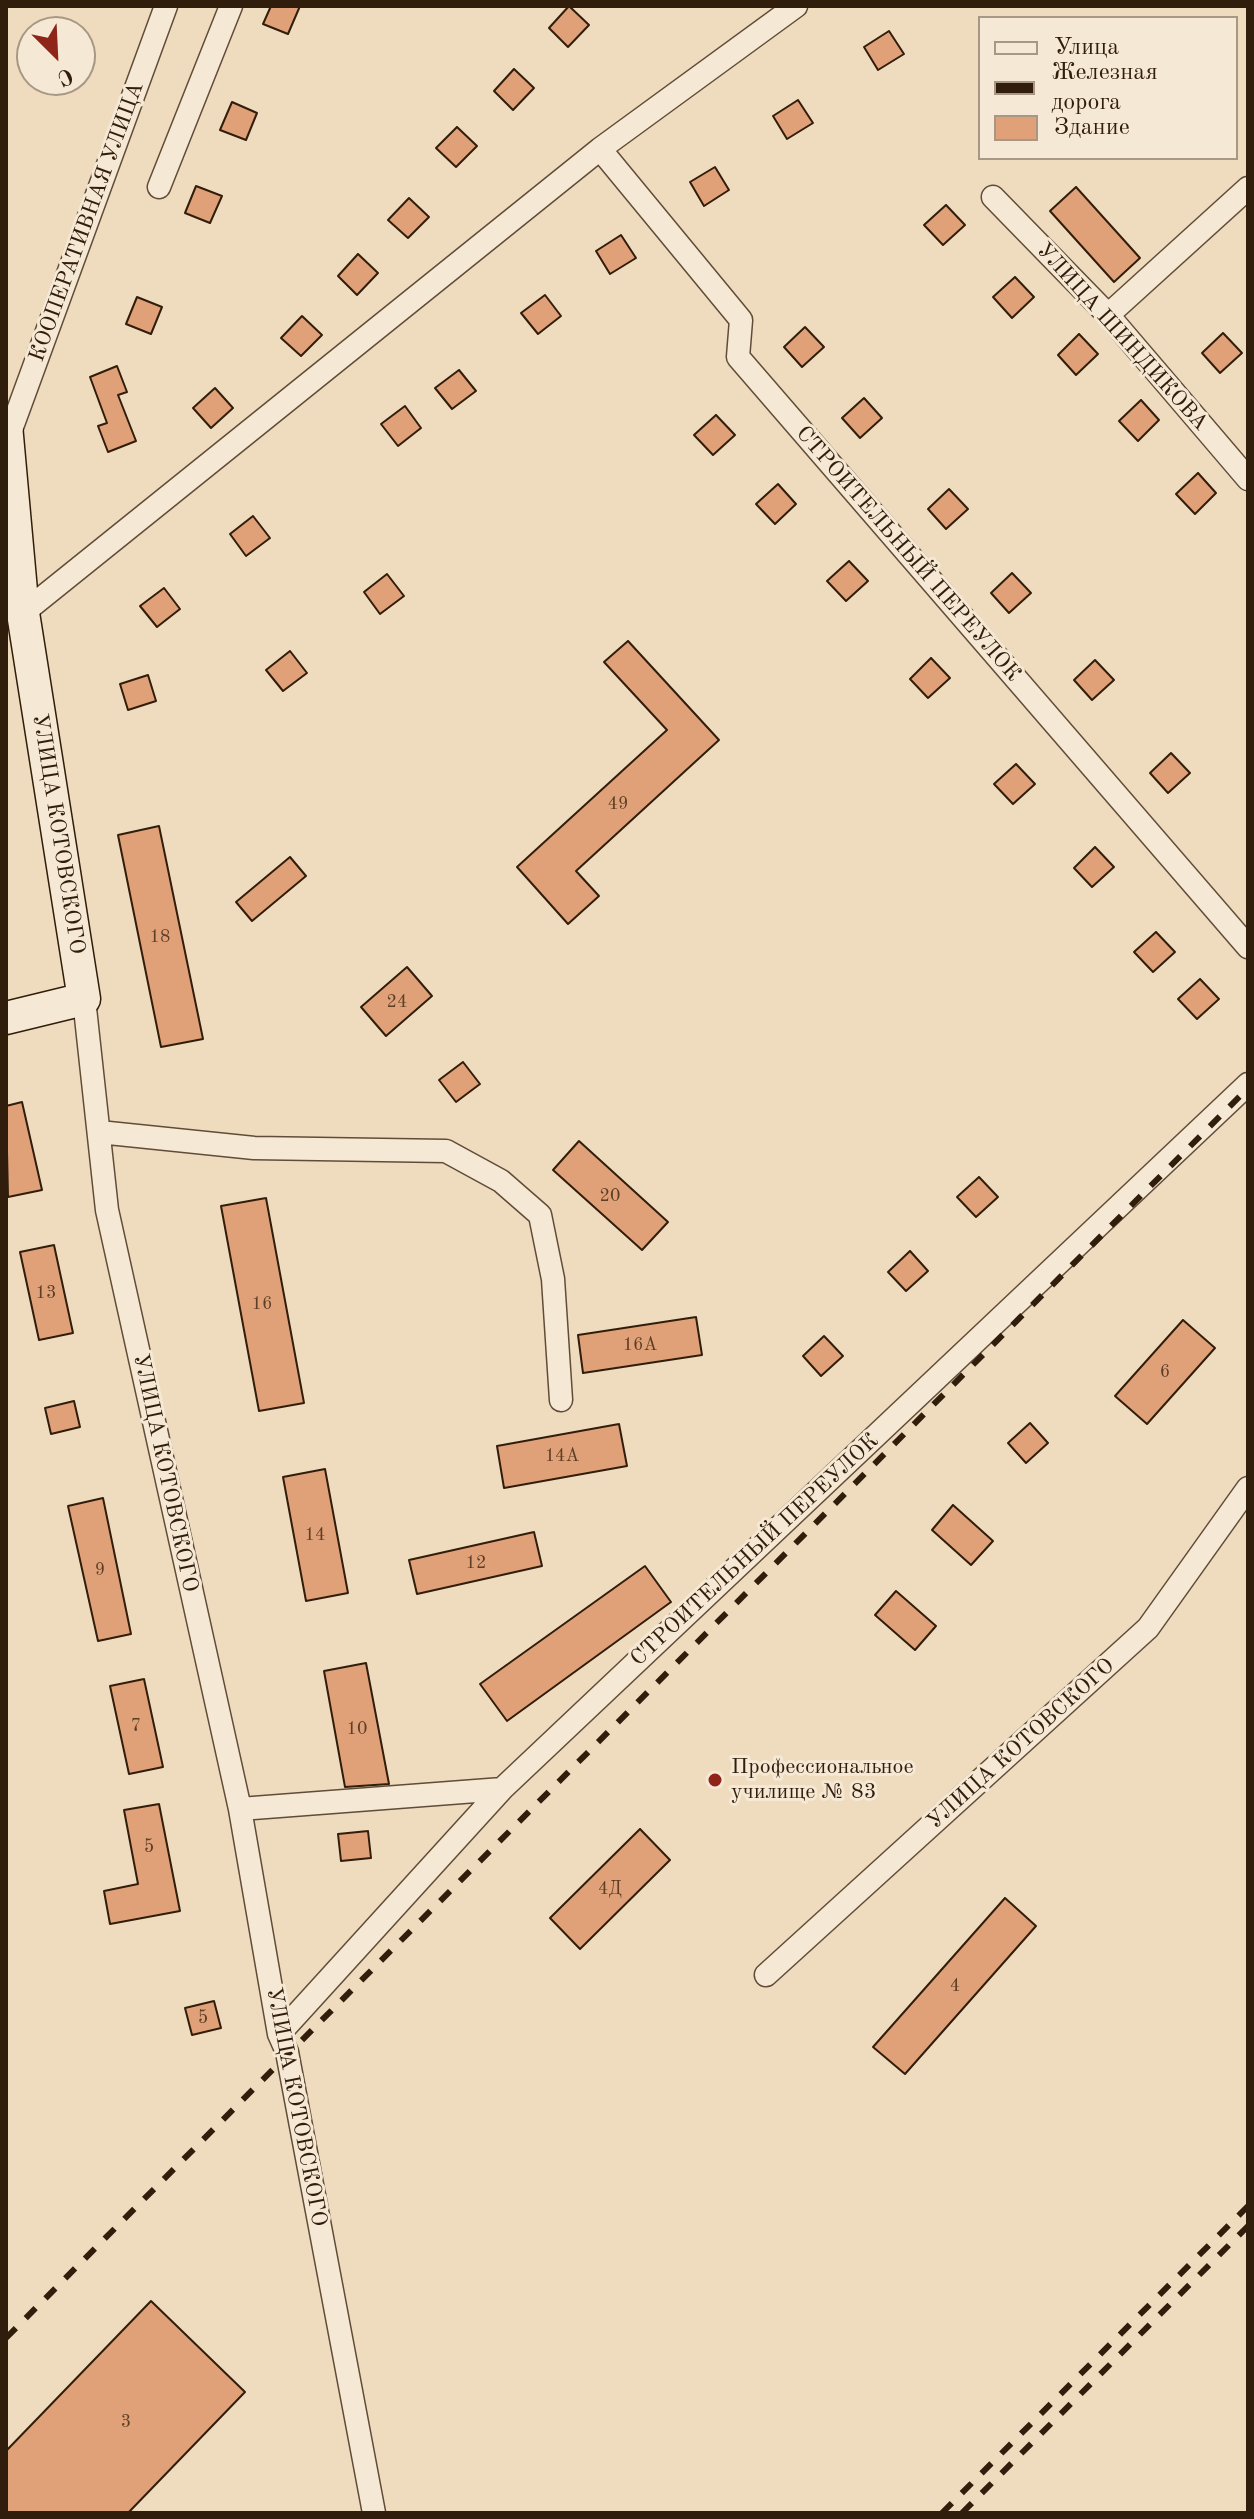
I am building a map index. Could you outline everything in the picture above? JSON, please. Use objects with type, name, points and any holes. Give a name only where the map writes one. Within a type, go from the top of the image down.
[{"type":"main road","name":"УЛИЦА КОТОВСКОГО","points":[[7,431],[23,613],[84,999]]},
{"type":"main road","points":[[6,1018],[84,999]]},
{"type":"street","name":"КООПЕРАТИВНАЯ УЛИЦА","points":[[7,431],[166,6]]},
{"type":"street","points":[[159,187],[231,6]]},
{"type":"street","points":[[766,28],[774,6]]},
{"type":"street","points":[[23,613],[600,149],[796,6]]},
{"type":"street","name":"СТРОИТЕЛЬНЫЙ ПЕРЕУЛОК","points":[[600,149],[741,320],[738,357],[1248,947]]},
{"type":"street","points":[[1108,315],[1248,188]]},
{"type":"street","name":"УЛИЦА ШИНДИКОВА","points":[[993,197],[1108,315],[1248,479]]},
{"type":"street","name":"УЛИЦА КОТОВСКОГО","points":[[84,999],[107,1210],[240,1809],[279,2034],[287,2052],[374,2513]]},
{"type":"street","name":"СТРОИТЕЛЬНЫЙ ПЕРЕУЛОК","points":[[279,2034],[502,1789],[1248,1084]]},
{"type":"street","points":[[99,1132],[254,1148],[446,1151],[501,1181],[540,1215],[553,1279],[561,1400]]},
{"type":"street","name":"УЛИЦА КОТОВСКОГО","points":[[766,1975],[1148,1628],[1248,1488]]},
{"type":"street","points":[[240,1809],[502,1789]]},
{"type":"building","points":[[271,6],[300,6],[288,34],[263,24]]},
{"type":"building","points":[[569,6],[589,25],[568,47],[549,28]]},
{"type":"building","points":[[889,31],[904,54],[878,70],[864,47]]},
{"type":"building","points":[[514,69],[534,88],[513,110],[494,91]]},
{"type":"building","points":[[798,100],[813,123],[787,139],[773,116]]},
{"type":"building","points":[[232,102],[257,113],[246,140],[220,130]]},
{"type":"building","points":[[457,127],[477,146],[456,167],[436,148]]},
{"type":"building","points":[[715,167],[729,190],[704,206],[690,182]]},
{"type":"building","points":[[196,186],[222,196],[210,223],[185,213]]},
{"type":"building","points":[[1076,187],[1140,258],[1114,282],[1050,211]]},
{"type":"building","points":[[409,198],[429,217],[408,238],[388,220]]},
{"type":"building","points":[[946,205],[965,225],[943,245],[924,225]]},
{"type":"building","points":[[621,235],[636,258],[610,274],[596,251]]},
{"type":"building","points":[[358,254],[378,273],[357,295],[338,276]]},
{"type":"building","points":[[1015,277],[1034,297],[1012,318],[993,297]]},
{"type":"building","points":[[545,295],[561,316],[538,334],[521,313]]},
{"type":"building","points":[[137,297],[162,307],[151,334],[126,324]]},
{"type":"building","points":[[302,316],[322,335],[301,356],[281,338]]},
{"type":"building","points":[[805,327],[824,347],[802,367],[784,347]]},
{"type":"building","points":[[1223,333],[1242,353],[1220,373],[1202,353]]},
{"type":"building","points":[[1079,334],[1098,354],[1076,375],[1058,355]]},
{"type":"building","points":[[117,366],[127,392],[118,395],[136,441],[108,452],[98,426],[107,423],[90,377]]},
{"type":"building","points":[[459,370],[476,391],[452,409],[435,388]]},
{"type":"building","points":[[215,388],[233,408],[211,428],[193,408]]},
{"type":"building","points":[[864,398],[882,418],[860,438],[842,418]]},
{"type":"building","points":[[1141,400],[1159,420],[1138,441],[1119,421]]},
{"type":"building","points":[[405,406],[421,428],[398,446],[381,424]]},
{"type":"building","points":[[716,415],[735,435],[713,455],[694,435]]},
{"type":"building","points":[[1198,473],[1216,493],[1195,514],[1176,494]]},
{"type":"building","points":[[778,484],[796,504],[775,524],[756,504]]},
{"type":"building","points":[[949,489],[968,509],[946,529],[928,509]]},
{"type":"building","points":[[253,516],[270,538],[246,556],[230,534]]},
{"type":"building","points":[[849,561],[868,581],[846,601],[827,581]]},
{"type":"building","points":[[1012,573],[1031,593],[1009,613],[991,593]]},
{"type":"building","points":[[387,574],[404,596],[380,614],[364,592]]},
{"type":"building","points":[[164,588],[180,609],[157,627],[140,606]]},
{"type":"building","points":[[628,641],[719,740],[576,871],[599,896],[568,924],[517,867],[667,730],[604,662]]},
{"type":"building","points":[[290,651],[307,673],[283,691],[266,670]]},
{"type":"building","points":[[931,658],[950,678],[928,698],[910,679]]},
{"type":"building","points":[[1095,660],[1114,680],[1092,700],[1074,680]]},
{"type":"building","points":[[148,675],[156,701],[128,710],[120,684]]},
{"type":"building","points":[[1171,753],[1190,773],[1168,793],[1150,773]]},
{"type":"building","points":[[1016,764],[1035,784],[1013,804],[994,784]]},
{"type":"building","points":[[159,826],[203,1039],[161,1047],[118,835]]},
{"type":"building","points":[[1095,847],[1114,867],[1092,887],[1074,868]]},
{"type":"building","points":[[290,857],[306,876],[252,921],[236,902]]},
{"type":"building","points":[[1156,932],[1175,952],[1153,972],[1134,952]]},
{"type":"building","points":[[407,967],[432,996],[386,1036],[361,1007]]},
{"type":"building","points":[[1200,979],[1219,999],[1197,1019],[1178,999]]},
{"type":"building","points":[[463,1062],[480,1084],[456,1102],[439,1080]]},
{"type":"building","points":[[22,1102],[42,1190],[8,1197],[6,1106]]},
{"type":"building","points":[[579,1141],[668,1222],[642,1250],[553,1170]]},
{"type":"building","points":[[979,1177],[998,1197],[976,1217],[957,1197]]},
{"type":"building","points":[[266,1198],[304,1403],[259,1411],[221,1206]]},
{"type":"building","points":[[54,1245],[73,1333],[39,1340],[20,1252]]},
{"type":"building","points":[[910,1251],[928,1271],[906,1291],[888,1272]]},
{"type":"building","points":[[696,1317],[702,1355],[583,1373],[578,1335]]},
{"type":"building","points":[[1183,1320],[1215,1348],[1147,1424],[1115,1396]]},
{"type":"building","points":[[824,1336],[843,1356],[821,1376],[803,1356]]},
{"type":"building","points":[[74,1401],[80,1427],[51,1434],[45,1408]]},
{"type":"building","points":[[1030,1423],[1048,1443],[1026,1463],[1008,1443]]},
{"type":"building","points":[[619,1424],[627,1466],[504,1488],[497,1446]]},
{"type":"building","points":[[325,1469],[348,1593],[306,1601],[283,1477]]},
{"type":"building","points":[[103,1498],[131,1634],[98,1641],[68,1506]]},
{"type":"building","points":[[953,1505],[993,1541],[971,1565],[932,1530]]},
{"type":"building","points":[[534,1532],[542,1566],[417,1594],[409,1560]]},
{"type":"building","points":[[645,1566],[671,1602],[507,1721],[480,1684]]},
{"type":"building","points":[[896,1591],[936,1626],[915,1650],[875,1615]]},
{"type":"building","points":[[366,1663],[389,1784],[345,1787],[324,1671]]},
{"type":"building","points":[[144,1679],[163,1767],[129,1774],[110,1686]]},
{"type":"building","points":[[159,1804],[180,1911],[110,1924],[104,1891],[138,1884],[124,1810]]},
{"type":"building","points":[[640,1829],[670,1860],[580,1949],[550,1918]]},
{"type":"building","points":[[368,1831],[371,1858],[341,1861],[338,1834]]},
{"type":"building","points":[[1005,1898],[1036,1926],[905,2074],[873,2047]]},
{"type":"building","points":[[214,2001],[221,2028],[192,2035],[185,2008]]},
{"type":"building","points":[[151,2301],[245,2392],[128,2513],[6,2513],[6,2451]]},
{"type":"railway","points":[[6,2338],[1248,1088]]},
{"type":"railway","points":[[942,2513],[1248,2206]]},
{"type":"railway","points":[[962,2513],[1248,2226]]},
{"type":"place","name":"Профессиональное училище № 83","points":[[715,1780]]}]
